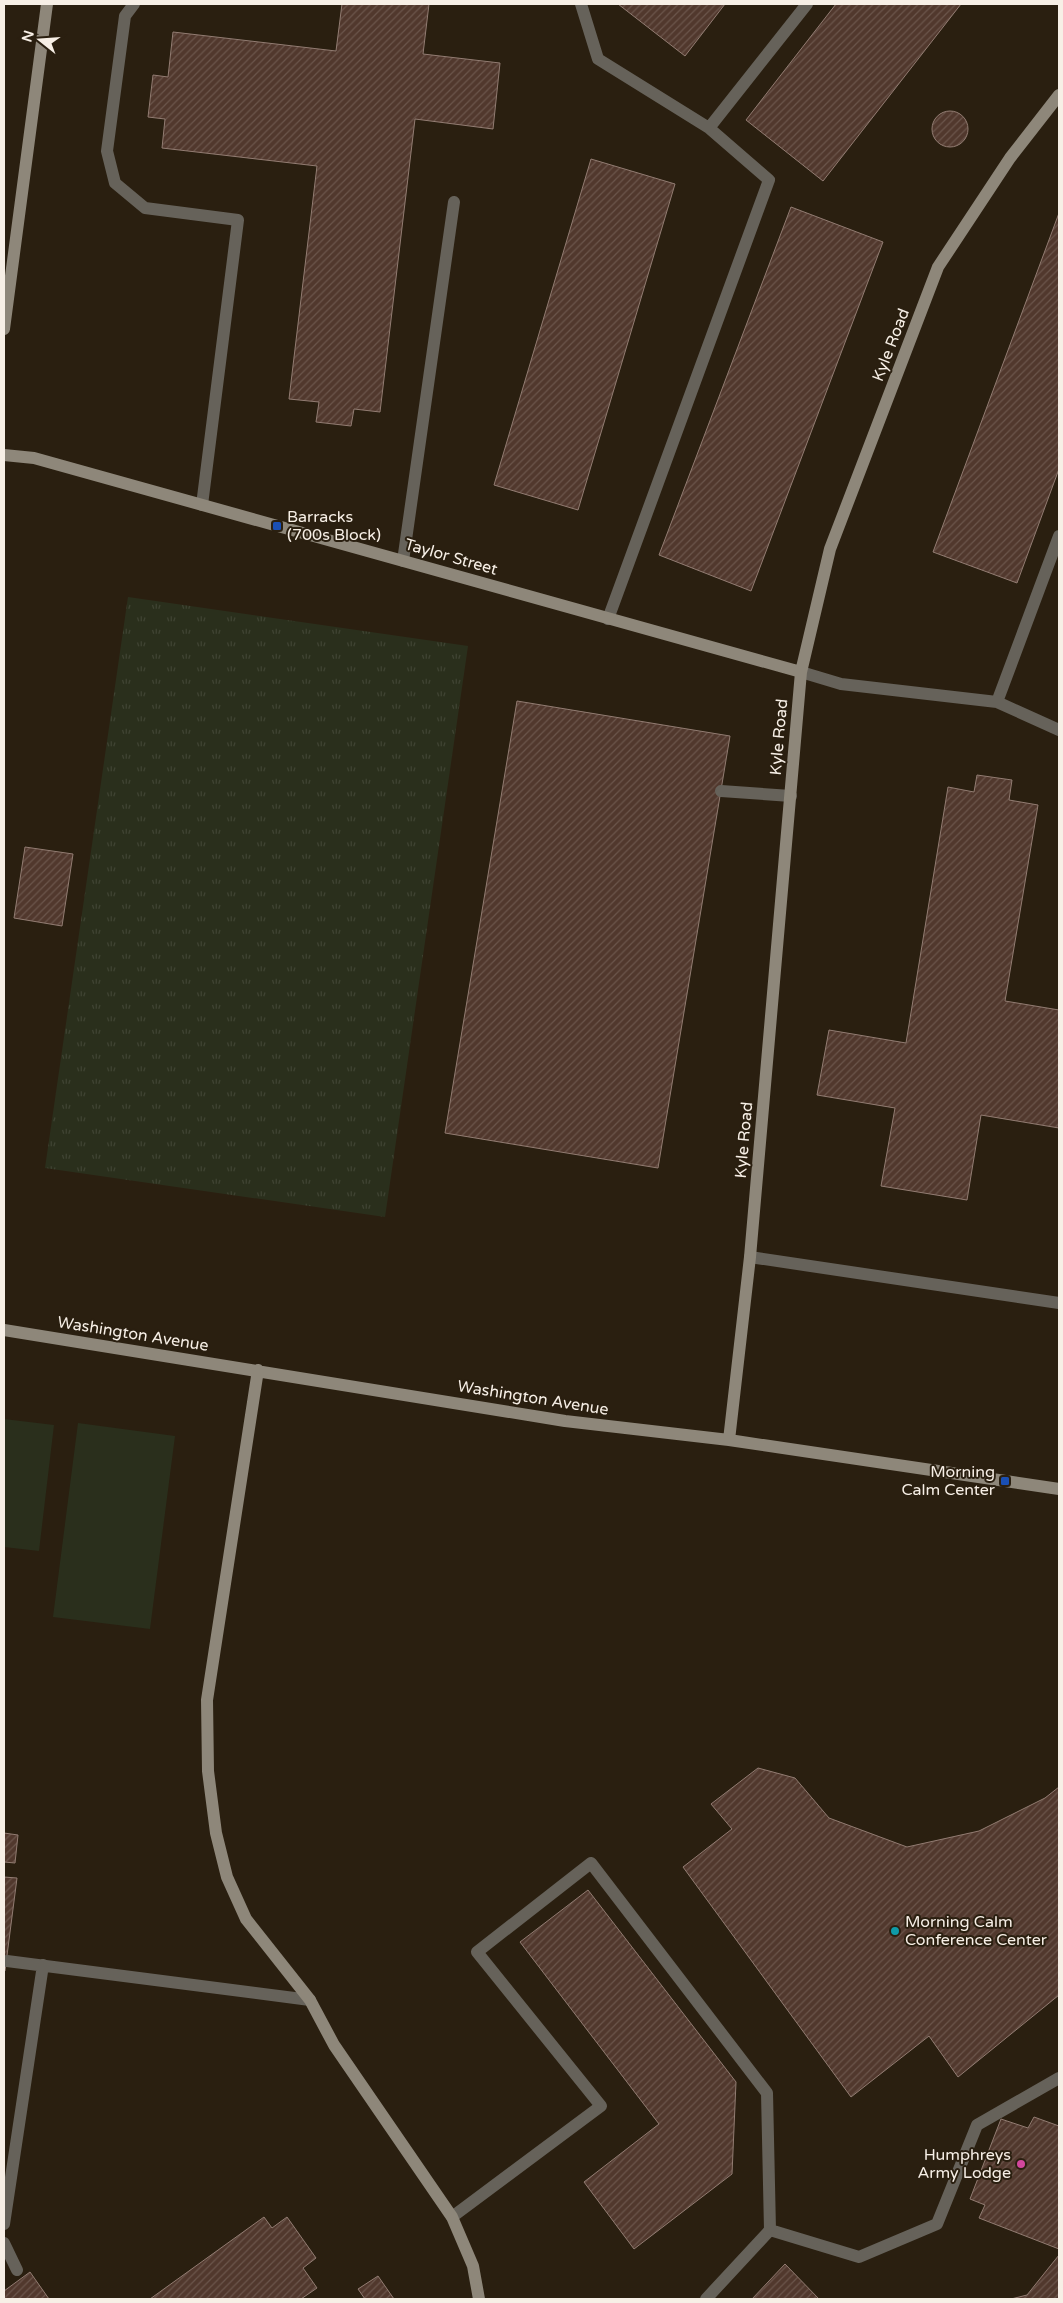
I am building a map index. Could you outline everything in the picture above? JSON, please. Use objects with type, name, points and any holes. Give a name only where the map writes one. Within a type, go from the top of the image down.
[{"type":"street","points":[[4,329],[47,4]]},
{"type":"street","points":[[134,4],[124,16],[107,151],[115,183],[145,208],[238,220],[202,505]]},
{"type":"street","points":[[581,4],[598,59],[709,128],[768,180],[608,619]]},
{"type":"street","points":[[709,128],[807,4]]},
{"type":"street","name":"Kyle Road","points":[[729,1440],[750,1257],[801,672],[830,549],[938,267],[1010,158],[1059,95]]},
{"type":"street","points":[[403,561],[454,202]]},
{"type":"street","name":"Taylor Street","points":[[4,454],[34,458],[801,672]]},
{"type":"street","points":[[997,702],[1059,538]]},
{"type":"street","points":[[801,672],[841,684],[997,702],[1059,730]]},
{"type":"street","points":[[720,790],[791,796]]},
{"type":"street","points":[[750,1257],[1059,1303]]},
{"type":"street","name":"Washington Avenue","points":[[4,1330],[565,1421],[729,1440],[1059,1489]]},
{"type":"street","points":[[258,1370],[207,1700],[208,1771],[216,1833],[227,1877],[246,1919],[310,2000],[334,2045],[452,2217],[473,2266],[479,2299]]},
{"type":"street","points":[[452,2217],[601,2106],[477,1952],[591,1863],[767,2093],[770,2230],[706,2299]]},
{"type":"street","points":[[6,1961],[310,2000]]},
{"type":"street","points":[[4,2224],[43,1965]]},
{"type":"street","points":[[770,2230],[859,2257],[937,2224],[977,2125],[1059,2078]]},
{"type":"street","points":[[4,2243],[17,2270]]},
{"type":"green space","points":[[128,597],[468,646],[385,1217],[45,1168]]},
{"type":"green space","points":[[4,1419],[54,1425],[39,1551],[4,1547]]},
{"type":"green space","points":[[78,1423],[175,1436],[150,1629],[53,1617]]},
{"type":"building","points":[[342,4],[429,4],[423,54],[500,63],[493,129],[415,119],[380,412],[354,409],[351,426],[316,422],[319,402],[289,399],[317,166],[162,148],[165,119],[148,117],[153,75],[168,77],[173,32],[336,51]]},
{"type":"building","points":[[618,4],[725,4],[685,56]]},
{"type":"building","points":[[836,4],[961,4],[823,181],[746,120]]},
{"type":"building","points":[[950,111],[957,112],[963,116],[967,122],[967,136],[963,142],[957,146],[950,147],[943,146],[937,142],[933,136],[932,129],[933,122],[937,116],[943,112]]},
{"type":"building","points":[[591,159],[675,184],[578,510],[494,485]]},
{"type":"building","points":[[791,207],[883,242],[751,591],[659,555]]},
{"type":"building","points":[[1059,213],[1059,469],[1017,583],[933,552]]},
{"type":"building","points":[[517,701],[730,736],[658,1168],[445,1133]]},
{"type":"building","points":[[977,775],[1012,780],[1009,800],[1038,805],[1005,1001],[1059,1010],[1059,1128],[981,1115],[967,1200],[881,1186],[895,1108],[817,1095],[829,1030],[906,1043],[948,787],[974,792]]},
{"type":"building","points":[[25,847],[73,854],[62,926],[14,918]]},
{"type":"building","name":"Morning Calm Conference Center","points":[[758,1768],[795,1778],[829,1818],[907,1847],[979,1831],[1045,1798],[1059,1787],[1059,1995],[958,2077],[929,2036],[851,2097],[683,1867],[732,1829],[711,1804]]},
{"type":"building","points":[[4,1833],[18,1835],[15,1863],[4,1862]]},
{"type":"building","points":[[4,1877],[17,1878],[5,1971],[4,1971]]},
{"type":"building","points":[[588,1890],[736,2082],[732,2174],[634,2249],[584,2182],[659,2124],[520,1942]]},
{"type":"building","name":"Humphreys Army Lodge","points":[[1034,2117],[1059,2126],[1059,2249],[979,2218],[985,2205],[970,2199],[1001,2119],[1028,2128]]},
{"type":"building","points":[[264,2217],[272,2228],[287,2217],[316,2258],[303,2268],[317,2288],[301,2299],[150,2299]]},
{"type":"building","points":[[1059,2255],[1059,2299],[1011,2299],[1027,2295]]},
{"type":"building","points":[[785,2264],[819,2299],[752,2299]]},
{"type":"building","points":[[30,2272],[49,2299],[4,2299],[4,2291]]},
{"type":"building","points":[[378,2276],[394,2299],[365,2299],[358,2289]]},
{"type":"place","name":"Barracks (700s Block)","points":[[277,526]]},
{"type":"place","name":"Morning Calm Center","points":[[1005,1481]]},
{"type":"place","name":"Morning Calm Conference Center","points":[[895,1931]]},
{"type":"place","name":"Humphreys Army Lodge","points":[[1021,2164]]}]
